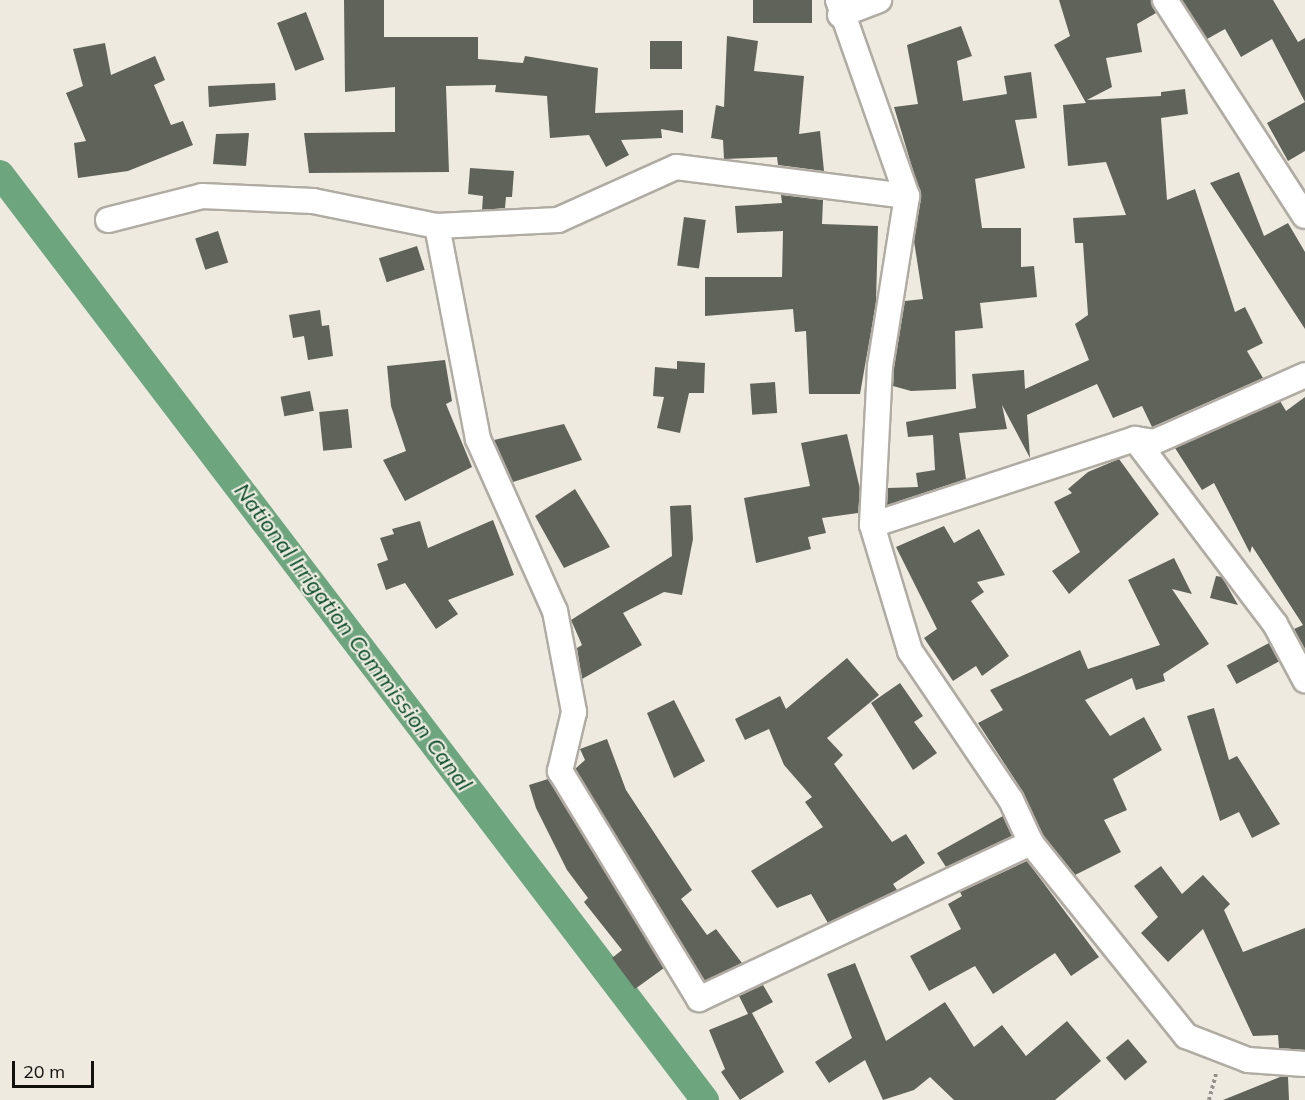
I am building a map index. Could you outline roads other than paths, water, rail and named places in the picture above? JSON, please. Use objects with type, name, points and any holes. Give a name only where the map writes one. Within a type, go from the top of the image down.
[{"type":"street","points":[[879,0],[839,7],[907,196],[880,366],[872,525],[910,651],[1011,800],[1031,843],[1186,1036],[1248,1060],[1305,1064]]},
{"type":"street","points":[[1165,0],[1305,216]]},
{"type":"street","points":[[108,220],[202,196],[313,201],[437,226],[558,220],[676,167],[907,196]]},
{"type":"street","points":[[437,226],[478,439],[555,611],[574,712],[560,771],[699,999],[1031,843]]},
{"type":"street","points":[[872,525],[1135,439],[1154,442],[1305,375]]},
{"type":"street","points":[[1135,439],[1275,624],[1305,680]]},
{"type":"waterway","name":"National Irrigation Commission Canal","points":[[0,174],[705,1100]]}]
